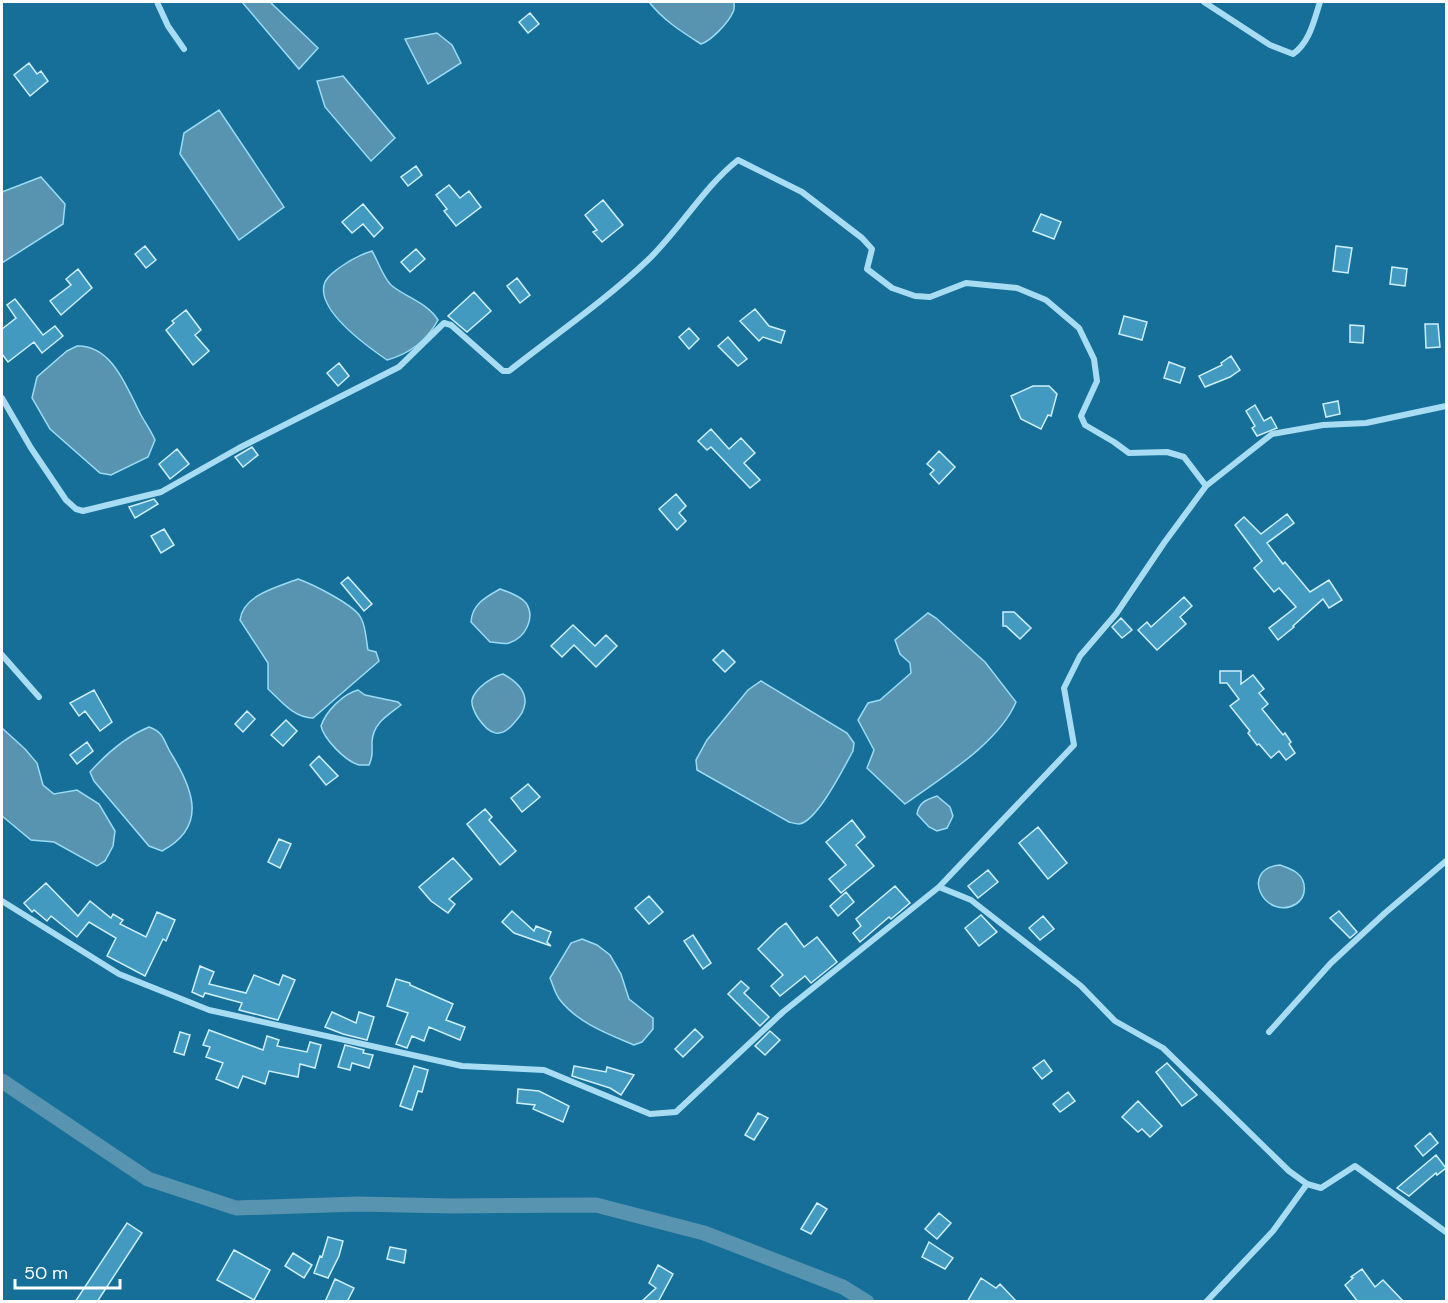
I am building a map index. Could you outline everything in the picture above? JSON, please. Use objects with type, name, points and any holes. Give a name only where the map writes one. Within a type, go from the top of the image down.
[{"type":"street","points":[[157,2],[168,26],[184,49]]},
{"type":"street","points":[[1204,2],[1270,45],[1293,54],[1302,47],[1308,37],[1320,2]]},
{"type":"street","points":[[2,398],[31,448],[66,500],[76,509],[83,511],[160,492],[239,448],[399,367],[444,323],[450,325],[503,371],[509,371],[623,283],[669,238],[683,218],[719,177],[738,160],[802,192],[862,238],[872,249],[867,269],[892,288],[915,296],[930,297],[966,283],[1017,288],[1046,300],[1079,328],[1094,359],[1097,381],[1081,416],[1085,425],[1129,453],[1167,452],[1184,457],[1206,486]]},
{"type":"street","points":[[2,901],[118,974],[209,1010],[462,1066],[543,1070],[650,1114],[676,1112],[783,1012],[939,887],[1074,745],[1064,688],[1080,656],[1116,614],[1206,486],[1272,434],[1323,425],[1366,423],[1446,406]]},
{"type":"street","points":[[2,655],[39,698]]},
{"type":"street","points":[[1269,1032],[1331,963],[1446,861]]},
{"type":"street","points":[[939,887],[971,900],[1081,986],[1115,1021],[1163,1048],[1289,1171],[1307,1184],[1321,1188],[1355,1166],[1446,1232]]},
{"type":"street","points":[[1206,1302],[1273,1232],[1307,1184]]},
{"type":"water","points":[[242,2],[270,2],[318,48],[299,69]]},
{"type":"water","points":[[649,2],[734,2],[734,9],[728,21],[719,31],[701,44],[667,20]]},
{"type":"water","points":[[437,33],[452,45],[461,63],[428,84],[405,39]]},
{"type":"water","points":[[343,76],[395,138],[371,161],[325,107],[317,81]]},
{"type":"water","points":[[219,110],[284,207],[239,240],[180,154],[184,133]]},
{"type":"water","points":[[41,177],[65,204],[63,224],[2,263],[2,192]]},
{"type":"water","points":[[372,251],[388,282],[428,309],[438,320],[417,345],[387,360],[346,328],[336,317],[324,295],[324,285],[330,275],[351,260]]},
{"type":"water","points":[[77,346],[90,348],[100,353],[117,370],[155,440],[148,457],[111,475],[100,473],[50,429],[32,398],[37,377],[67,351]]},
{"type":"water","points":[[298,579],[313,585],[351,607],[357,613],[364,625],[368,650],[376,652],[379,661],[313,718],[294,712],[268,689],[268,663],[240,620],[242,611],[254,598]]},
{"type":"water","points":[[500,589],[524,601],[530,615],[524,632],[507,644],[490,642],[471,622],[477,606]]},
{"type":"water","points":[[928,613],[985,662],[1016,702],[997,732],[968,759],[905,804],[867,768],[874,750],[858,720],[868,703],[880,700],[911,673],[910,663],[900,654],[895,640]]},
{"type":"water","points":[[503,674],[521,689],[525,703],[521,714],[509,728],[504,732],[495,733],[486,728],[478,718],[472,700],[485,684]]},
{"type":"water","points":[[761,681],[847,733],[854,743],[853,751],[822,804],[806,821],[799,824],[789,822],[697,770],[696,760],[707,740],[748,690]]},
{"type":"water","points":[[358,690],[365,695],[398,702],[401,705],[382,720],[375,730],[369,765],[353,763],[331,743],[321,726],[336,704]]},
{"type":"water","points":[[149,727],[161,735],[180,768],[190,795],[192,808],[191,820],[186,831],[162,851],[149,846],[94,781],[90,772],[117,746]]},
{"type":"water","points":[[2,728],[37,763],[43,785],[54,794],[77,790],[99,804],[115,831],[113,846],[105,861],[97,866],[54,842],[31,840],[2,816]]},
{"type":"water","points":[[937,796],[950,807],[953,816],[947,828],[937,831],[929,827],[917,814],[921,804]]},
{"type":"water","points":[[1280,865],[1297,873],[1304,884],[1304,893],[1300,901],[1285,908],[1266,901],[1258,884],[1260,875],[1267,869]]},
{"type":"water","points":[[582,939],[597,945],[610,955],[621,974],[629,999],[653,1018],[653,1029],[642,1042],[634,1045],[594,1027],[567,1008],[558,998],[550,978],[571,943]]},
{"type":"building","points":[[530,13],[539,24],[528,33],[519,22]]},
{"type":"building","points":[[29,63],[37,74],[41,71],[48,81],[30,96],[14,75]]},
{"type":"building","points":[[416,166],[422,175],[408,186],[401,177]]},
{"type":"building","points":[[449,185],[460,198],[469,191],[481,207],[456,226],[444,211],[447,209],[436,195]]},
{"type":"building","points":[[603,200],[623,225],[602,242],[593,232],[597,230],[585,215]]},
{"type":"building","points":[[363,204],[383,228],[374,237],[363,224],[352,233],[342,222]]},
{"type":"building","points":[[1041,214],[1061,222],[1054,239],[1033,231]]},
{"type":"building","points":[[145,246],[156,260],[146,268],[135,254]]},
{"type":"building","points":[[1336,246],[1352,248],[1348,273],[1333,271]]},
{"type":"building","points":[[416,249],[425,259],[410,272],[401,262]]},
{"type":"building","points":[[1392,267],[1407,269],[1405,286],[1390,284]]},
{"type":"building","points":[[78,269],[92,288],[61,315],[50,301],[71,285],[66,279]]},
{"type":"building","points":[[517,278],[530,295],[520,303],[507,286]]},
{"type":"building","points":[[474,292],[491,311],[467,332],[448,316]]},
{"type":"building","points":[[15,299],[43,335],[55,326],[63,336],[42,353],[34,342],[8,362],[2,354],[2,329],[16,318],[7,305]]},
{"type":"building","points":[[755,309],[769,326],[785,331],[781,343],[763,337],[759,341],[740,321]]},
{"type":"building","points":[[186,310],[201,330],[195,335],[209,351],[193,365],[166,330],[174,323],[172,321]]},
{"type":"building","points":[[1124,316],[1147,322],[1142,340],[1119,334]]},
{"type":"building","points":[[1425,324],[1438,324],[1440,347],[1426,348]]},
{"type":"building","points":[[1350,325],[1364,326],[1363,343],[1350,342]]},
{"type":"building","points":[[689,328],[699,339],[689,349],[679,337]]},
{"type":"building","points":[[728,337],[747,359],[738,366],[718,346]]},
{"type":"building","points":[[1231,356],[1240,370],[1230,377],[1205,387],[1199,376],[1222,365],[1221,363]]},
{"type":"building","points":[[1169,362],[1185,368],[1180,383],[1164,378]]},
{"type":"building","points":[[339,363],[349,376],[338,386],[327,373]]},
{"type":"building","points":[[1033,386],[1049,386],[1057,394],[1051,416],[1048,415],[1041,429],[1021,419],[1011,396]]},
{"type":"building","points":[[1338,401],[1340,414],[1326,417],[1323,404]]},
{"type":"building","points":[[1255,405],[1264,421],[1271,417],[1277,428],[1257,436],[1252,428],[1255,426],[1246,411]]},
{"type":"building","points":[[711,429],[729,449],[741,438],[755,453],[744,463],[760,480],[750,488],[711,447],[707,450],[698,441]]},
{"type":"building","points":[[252,447],[258,455],[243,467],[235,457]]},
{"type":"building","points":[[177,449],[189,464],[170,479],[159,464]]},
{"type":"building","points":[[939,451],[955,467],[939,484],[930,474],[934,470],[927,464]]},
{"type":"building","points":[[676,494],[686,506],[679,513],[686,521],[677,530],[659,509]]},
{"type":"building","points":[[154,499],[158,504],[135,518],[129,507]]},
{"type":"building","points":[[1287,514],[1294,523],[1267,543],[1283,564],[1285,562],[1310,592],[1329,580],[1342,600],[1329,608],[1323,599],[1278,640],[1269,628],[1296,607],[1279,588],[1274,592],[1254,568],[1262,561],[1235,525],[1244,517],[1261,534]]},
{"type":"building","points":[[164,529],[174,545],[161,553],[151,536]]},
{"type":"building","points":[[348,577],[372,604],[364,611],[341,583]]},
{"type":"building","points":[[1184,597],[1192,606],[1180,617],[1186,624],[1157,650],[1138,630],[1147,622],[1151,627]]},
{"type":"building","points":[[1003,612],[1014,612],[1031,628],[1020,639],[1006,626],[1003,626]]},
{"type":"building","points":[[1121,618],[1132,630],[1122,638],[1112,627]]},
{"type":"building","points":[[573,625],[595,646],[606,635],[617,646],[596,667],[574,645],[562,657],[551,646]]},
{"type":"building","points":[[723,650],[735,662],[725,672],[713,660]]},
{"type":"building","points":[[1220,671],[1241,671],[1241,684],[1253,675],[1264,689],[1259,693],[1268,704],[1262,709],[1283,735],[1285,733],[1295,753],[1286,760],[1279,751],[1271,758],[1259,744],[1257,745],[1248,733],[1250,731],[1230,706],[1239,699],[1227,683],[1220,683]]},
{"type":"building","points":[[94,690],[112,722],[100,731],[85,711],[79,716],[70,703]]},
{"type":"building","points":[[247,711],[255,719],[243,732],[235,724]]},
{"type":"building","points":[[286,720],[297,731],[283,746],[271,735]]},
{"type":"building","points":[[87,742],[93,751],[77,764],[70,755]]},
{"type":"building","points":[[319,756],[338,776],[326,785],[310,765]]},
{"type":"building","points":[[528,784],[540,797],[522,812],[511,798]]},
{"type":"building","points":[[485,809],[492,817],[489,820],[516,851],[500,865],[467,824]]},
{"type":"building","points":[[852,820],[865,837],[856,845],[874,866],[841,893],[829,879],[846,865],[826,842]]},
{"type":"building","points":[[1038,827],[1067,863],[1048,879],[1019,843]]},
{"type":"building","points":[[279,839],[291,844],[280,868],[268,862]]},
{"type":"building","points":[[453,858],[472,879],[449,899],[455,904],[448,913],[431,901],[419,887]]},
{"type":"building","points":[[988,870],[998,882],[978,898],[968,886]]},
{"type":"building","points":[[46,883],[78,916],[90,901],[111,918],[113,914],[123,920],[120,924],[146,937],[157,912],[175,920],[166,941],[163,939],[145,976],[107,956],[116,938],[89,922],[77,937],[51,916],[47,921],[34,910],[32,912],[24,903]]},
{"type":"building","points":[[895,886],[910,903],[891,919],[889,917],[860,942],[853,933],[861,926],[856,919]]},
{"type":"building","points":[[846,892],[854,902],[838,916],[830,906]]},
{"type":"building","points":[[649,896],[663,912],[649,924],[635,908]]},
{"type":"building","points":[[512,911],[534,931],[536,926],[551,932],[547,942],[551,946],[514,933],[502,922]]},
{"type":"building","points":[[1339,911],[1357,932],[1350,938],[1330,918]]},
{"type":"building","points":[[981,915],[997,932],[979,946],[965,928]]},
{"type":"building","points":[[1043,916],[1054,929],[1040,940],[1029,928]]},
{"type":"building","points":[[786,923],[804,947],[817,937],[837,962],[811,983],[805,976],[780,996],[771,986],[783,975],[758,949]]},
{"type":"building","points":[[693,935],[711,963],[703,969],[684,941]]},
{"type":"building","points":[[200,966],[214,972],[209,984],[246,993],[254,975],[279,985],[283,975],[295,980],[278,1020],[239,1010],[242,1003],[205,993],[203,997],[192,992]]},
{"type":"building","points":[[396,979],[410,983],[453,1004],[446,1020],[465,1027],[460,1040],[429,1027],[424,1041],[412,1036],[407,1048],[396,1044],[408,1013],[387,1006]]},
{"type":"building","points":[[741,981],[749,988],[744,993],[769,1017],[760,1026],[728,994]]},
{"type":"building","points":[[332,1012],[356,1023],[359,1012],[374,1017],[367,1040],[325,1027]]},
{"type":"building","points":[[695,1029],[703,1037],[683,1057],[675,1049]]},
{"type":"building","points":[[209,1030],[263,1050],[267,1036],[279,1040],[277,1046],[307,1052],[310,1042],[321,1045],[315,1068],[300,1064],[298,1077],[269,1071],[265,1084],[243,1076],[238,1088],[216,1079],[223,1063],[206,1057],[210,1047],[203,1045]]},
{"type":"building","points":[[770,1031],[780,1040],[765,1055],[755,1046]]},
{"type":"building","points":[[180,1032],[190,1035],[184,1055],[174,1052]]},
{"type":"building","points":[[345,1045],[373,1055],[369,1068],[352,1063],[350,1070],[338,1067]]},
{"type":"building","points":[[1044,1060],[1052,1071],[1042,1079],[1033,1068]]},
{"type":"building","points":[[1167,1063],[1197,1095],[1182,1106],[1156,1072]]},
{"type":"building","points":[[414,1066],[428,1070],[422,1092],[418,1091],[412,1110],[400,1106]]},
{"type":"building","points":[[574,1066],[606,1072],[607,1067],[634,1075],[621,1095],[610,1088],[572,1076]]},
{"type":"building","points":[[518,1089],[539,1091],[569,1106],[563,1122],[533,1109],[535,1105],[517,1103]]},
{"type":"building","points":[[1068,1092],[1075,1101],[1060,1112],[1053,1104]]},
{"type":"building","points":[[1138,1101],[1162,1126],[1150,1137],[1142,1129],[1138,1132],[1122,1117]]},
{"type":"building","points":[[758,1113],[768,1118],[754,1140],[745,1135]]},
{"type":"building","points":[[1430,1133],[1438,1143],[1423,1156],[1415,1146]]},
{"type":"building","points":[[1436,1155],[1446,1168],[1437,1175],[1436,1173],[1409,1196],[1397,1188]]},
{"type":"building","points":[[817,1203],[827,1209],[811,1234],[801,1229]]},
{"type":"building","points":[[939,1213],[951,1223],[937,1239],[925,1229]]},
{"type":"building","points":[[127,1223],[142,1233],[97,1302],[75,1302]]},
{"type":"building","points":[[328,1237],[343,1241],[339,1256],[328,1278],[314,1273]]},
{"type":"building","points":[[929,1242],[953,1258],[945,1269],[922,1257]]},
{"type":"building","points":[[390,1247],[406,1250],[404,1263],[387,1259]]},
{"type":"building","points":[[234,1250],[270,1270],[254,1300],[217,1280]]},
{"type":"building","points":[[293,1253],[312,1265],[304,1278],[285,1266]]},
{"type":"building","points":[[658,1265],[673,1274],[658,1302],[641,1302],[656,1288],[649,1283]]},
{"type":"building","points":[[1362,1269],[1375,1287],[1383,1280],[1404,1302],[1358,1302],[1345,1285]]},
{"type":"building","points":[[981,1278],[996,1288],[1000,1284],[1017,1302],[967,1302]]},
{"type":"building","points":[[335,1279],[354,1288],[347,1302],[325,1302]]},
{"type":"waterway","points":[[2,1081],[148,1179],[236,1208],[358,1204],[596,1205],[704,1233],[843,1287],[867,1302]]}]
